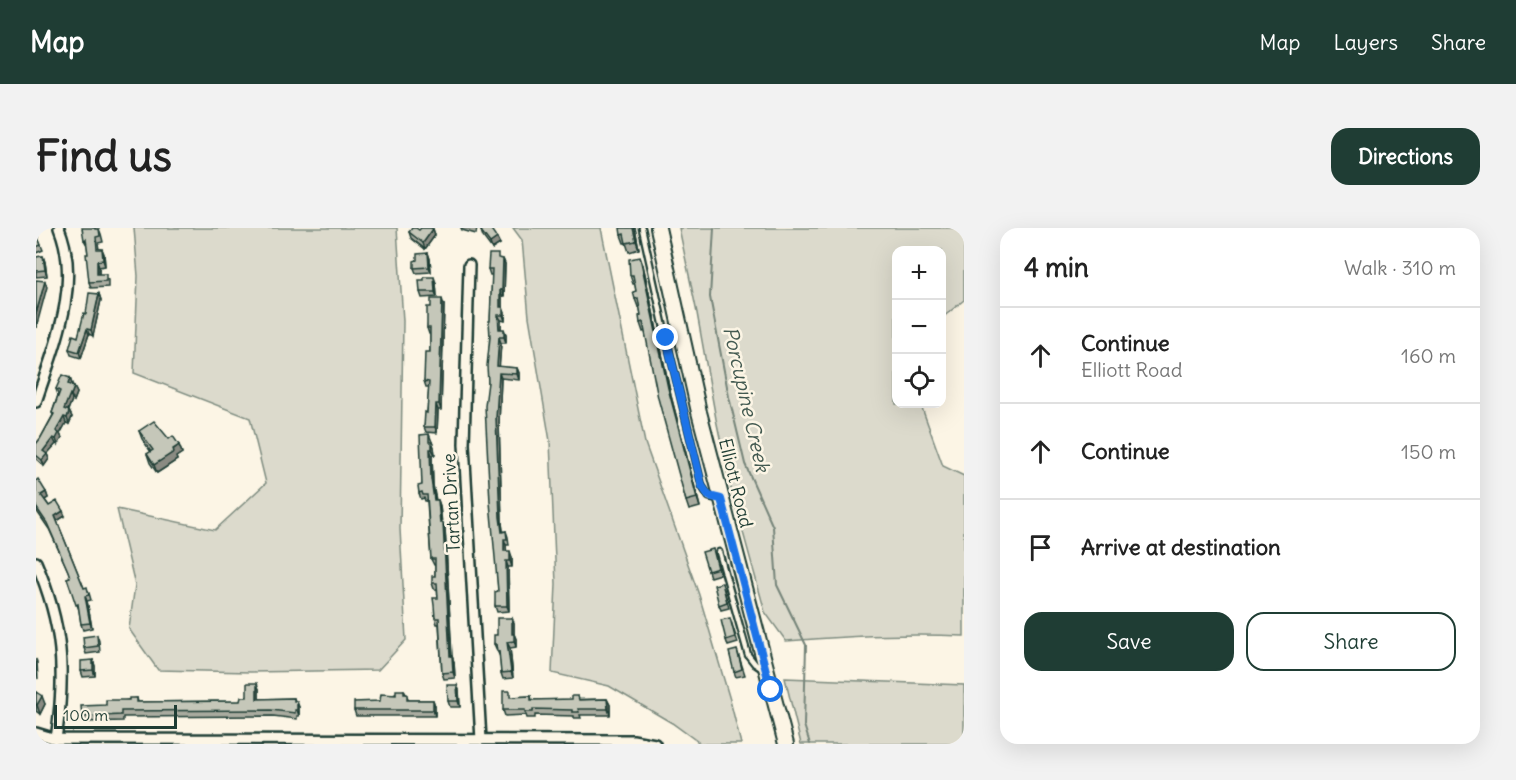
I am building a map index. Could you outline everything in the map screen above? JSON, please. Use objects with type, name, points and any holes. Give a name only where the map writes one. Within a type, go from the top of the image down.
[{"type":"street","points":[[36,402],[62,322],[66,295],[65,243],[59,228]]},
{"type":"street","name":"Elliott Road","points":[[659,231],[699,412],[786,744]]},
{"type":"street","name":"Tartan Drive","points":[[469,265],[464,444],[481,740]]},
{"type":"street","points":[[36,562],[49,594],[61,653],[62,701],[56,739]]},
{"type":"street","points":[[36,734],[56,739],[335,742],[633,740],[649,743]]},
{"type":"lane","points":[[642,228],[684,419],[702,486],[709,496],[721,499]]},
{"type":"lane","points":[[644,238],[659,231]]},
{"type":"lane","points":[[719,552],[748,655],[755,664],[766,671]]},
{"type":"shaded area","points":[[134,228],[397,228],[403,321],[400,529],[406,640],[378,670],[250,672],[158,670],[129,629],[135,585],[117,509],[215,530],[266,483],[250,418],[134,373],[138,276]]},
{"type":"shaded area","points":[[513,228],[601,228],[645,443],[699,595],[741,744],[701,744],[672,723],[609,686],[552,673],[556,584],[550,441],[529,317],[522,240]]},
{"type":"shaded area","points":[[679,228],[964,228],[964,300],[946,315],[946,246],[892,246],[892,408],[922,408],[943,466],[964,476],[964,636],[875,636],[786,641],[765,612],[730,485]]},
{"type":"shaded area","points":[[785,678],[964,685],[964,744],[801,744]]},
{"type":"building","points":[[82,228],[99,229],[100,236],[96,237],[97,249],[102,249],[103,260],[97,261],[97,274],[106,274],[106,281],[89,282],[86,254],[88,254]]},
{"type":"building","points":[[412,228],[433,229],[423,243],[409,232]]},
{"type":"building","points":[[490,228],[497,238],[490,243],[481,231]]},
{"type":"building","points":[[620,228],[633,228],[636,241],[626,243]]},
{"type":"building","points":[[36,233],[41,245],[36,247]]},
{"type":"building","points":[[428,253],[429,267],[414,268],[417,254]]},
{"type":"building","points":[[489,254],[498,254],[498,258],[503,259],[500,307],[503,307],[503,315],[498,315],[499,329],[504,329],[504,337],[499,337],[497,366],[517,368],[517,374],[499,373],[496,418],[500,517],[502,532],[506,531],[507,539],[504,539],[504,551],[510,551],[510,561],[506,561],[507,606],[495,606],[495,592],[498,591],[485,406],[492,269],[488,269]]},
{"type":"building","points":[[43,256],[45,270],[36,271],[36,257]]},
{"type":"building","points":[[640,257],[668,388],[697,498],[686,501],[658,398],[643,322],[640,323],[638,298],[635,299],[633,292],[636,291],[633,275],[630,275],[629,259]]},
{"type":"building","points":[[424,277],[434,277],[435,292],[420,292],[419,280],[424,280]]},
{"type":"building","points":[[36,280],[45,281],[36,314]]},
{"type":"building","points":[[89,293],[99,294],[91,330],[87,329],[79,352],[69,349],[73,335],[78,337],[84,313],[86,314]]},
{"type":"building","points":[[431,299],[442,299],[439,404],[436,404],[435,427],[424,427],[429,382],[424,381],[425,352],[430,352],[427,307],[431,307]]},
{"type":"building","points":[[62,375],[70,378],[68,384],[74,387],[64,409],[69,411],[67,418],[64,417],[56,431],[59,433],[56,439],[53,438],[43,451],[47,454],[42,460],[36,455],[36,444],[54,414],[52,413],[60,391],[56,389]]},
{"type":"building","points":[[154,421],[169,439],[173,436],[179,445],[173,449],[174,452],[154,465],[147,454],[153,450],[139,431]]},
{"type":"building","points":[[429,434],[429,442],[432,442],[432,449],[430,449],[431,479],[434,500],[438,500],[440,523],[443,523],[450,656],[452,656],[453,672],[442,673],[439,618],[435,618],[433,598],[438,598],[437,583],[432,583],[432,576],[435,576],[435,559],[431,559],[427,495],[419,493],[418,486],[422,485],[420,435]]},
{"type":"building","points":[[38,479],[46,492],[41,495],[49,506],[57,501],[63,511],[55,516],[84,588],[87,587],[89,595],[85,596],[90,623],[81,624],[78,604],[76,605],[67,578],[70,577],[68,571],[47,523],[36,507],[36,481]]},
{"type":"building","points":[[713,549],[718,568],[708,571],[702,552]]},
{"type":"building","points":[[722,583],[727,602],[719,605],[714,585]]},
{"type":"building","points":[[497,618],[512,618],[514,641],[507,642],[511,672],[501,673],[499,651],[494,644],[494,635],[497,635]]},
{"type":"building","points":[[730,618],[735,637],[726,640],[721,620]]},
{"type":"building","points":[[97,635],[98,646],[84,648],[83,637]]},
{"type":"building","points":[[737,650],[742,669],[734,672],[729,652]]},
{"type":"building","points":[[93,660],[93,670],[81,671],[81,661]]},
{"type":"building","points":[[247,683],[257,683],[257,699],[294,698],[294,701],[297,701],[297,710],[295,713],[271,710],[121,711],[121,715],[82,717],[81,706],[106,705],[106,700],[137,698],[137,702],[240,701],[241,697],[247,697]]},
{"type":"building","points":[[447,685],[457,685],[458,701],[448,701]]},
{"type":"building","points":[[396,690],[404,690],[407,700],[433,700],[433,710],[354,710],[354,702],[380,701],[381,694],[396,695]]},
{"type":"building","points":[[503,691],[510,691],[510,697],[531,696],[531,700],[572,699],[572,696],[578,696],[579,700],[607,699],[608,709],[578,709],[579,712],[572,712],[572,710],[533,709],[533,712],[525,712],[525,710],[503,710]]},
{"type":"building","points":[[36,692],[42,696],[37,705],[36,705]]},
{"type":"waterway","name":"Porcupine Creek","points":[[714,228],[710,297],[729,397],[745,464],[773,527],[777,585],[806,645],[804,725],[810,744]]},
{"type":"route","points":[[666,338],[702,486],[709,496],[721,499],[771,690]]}]
